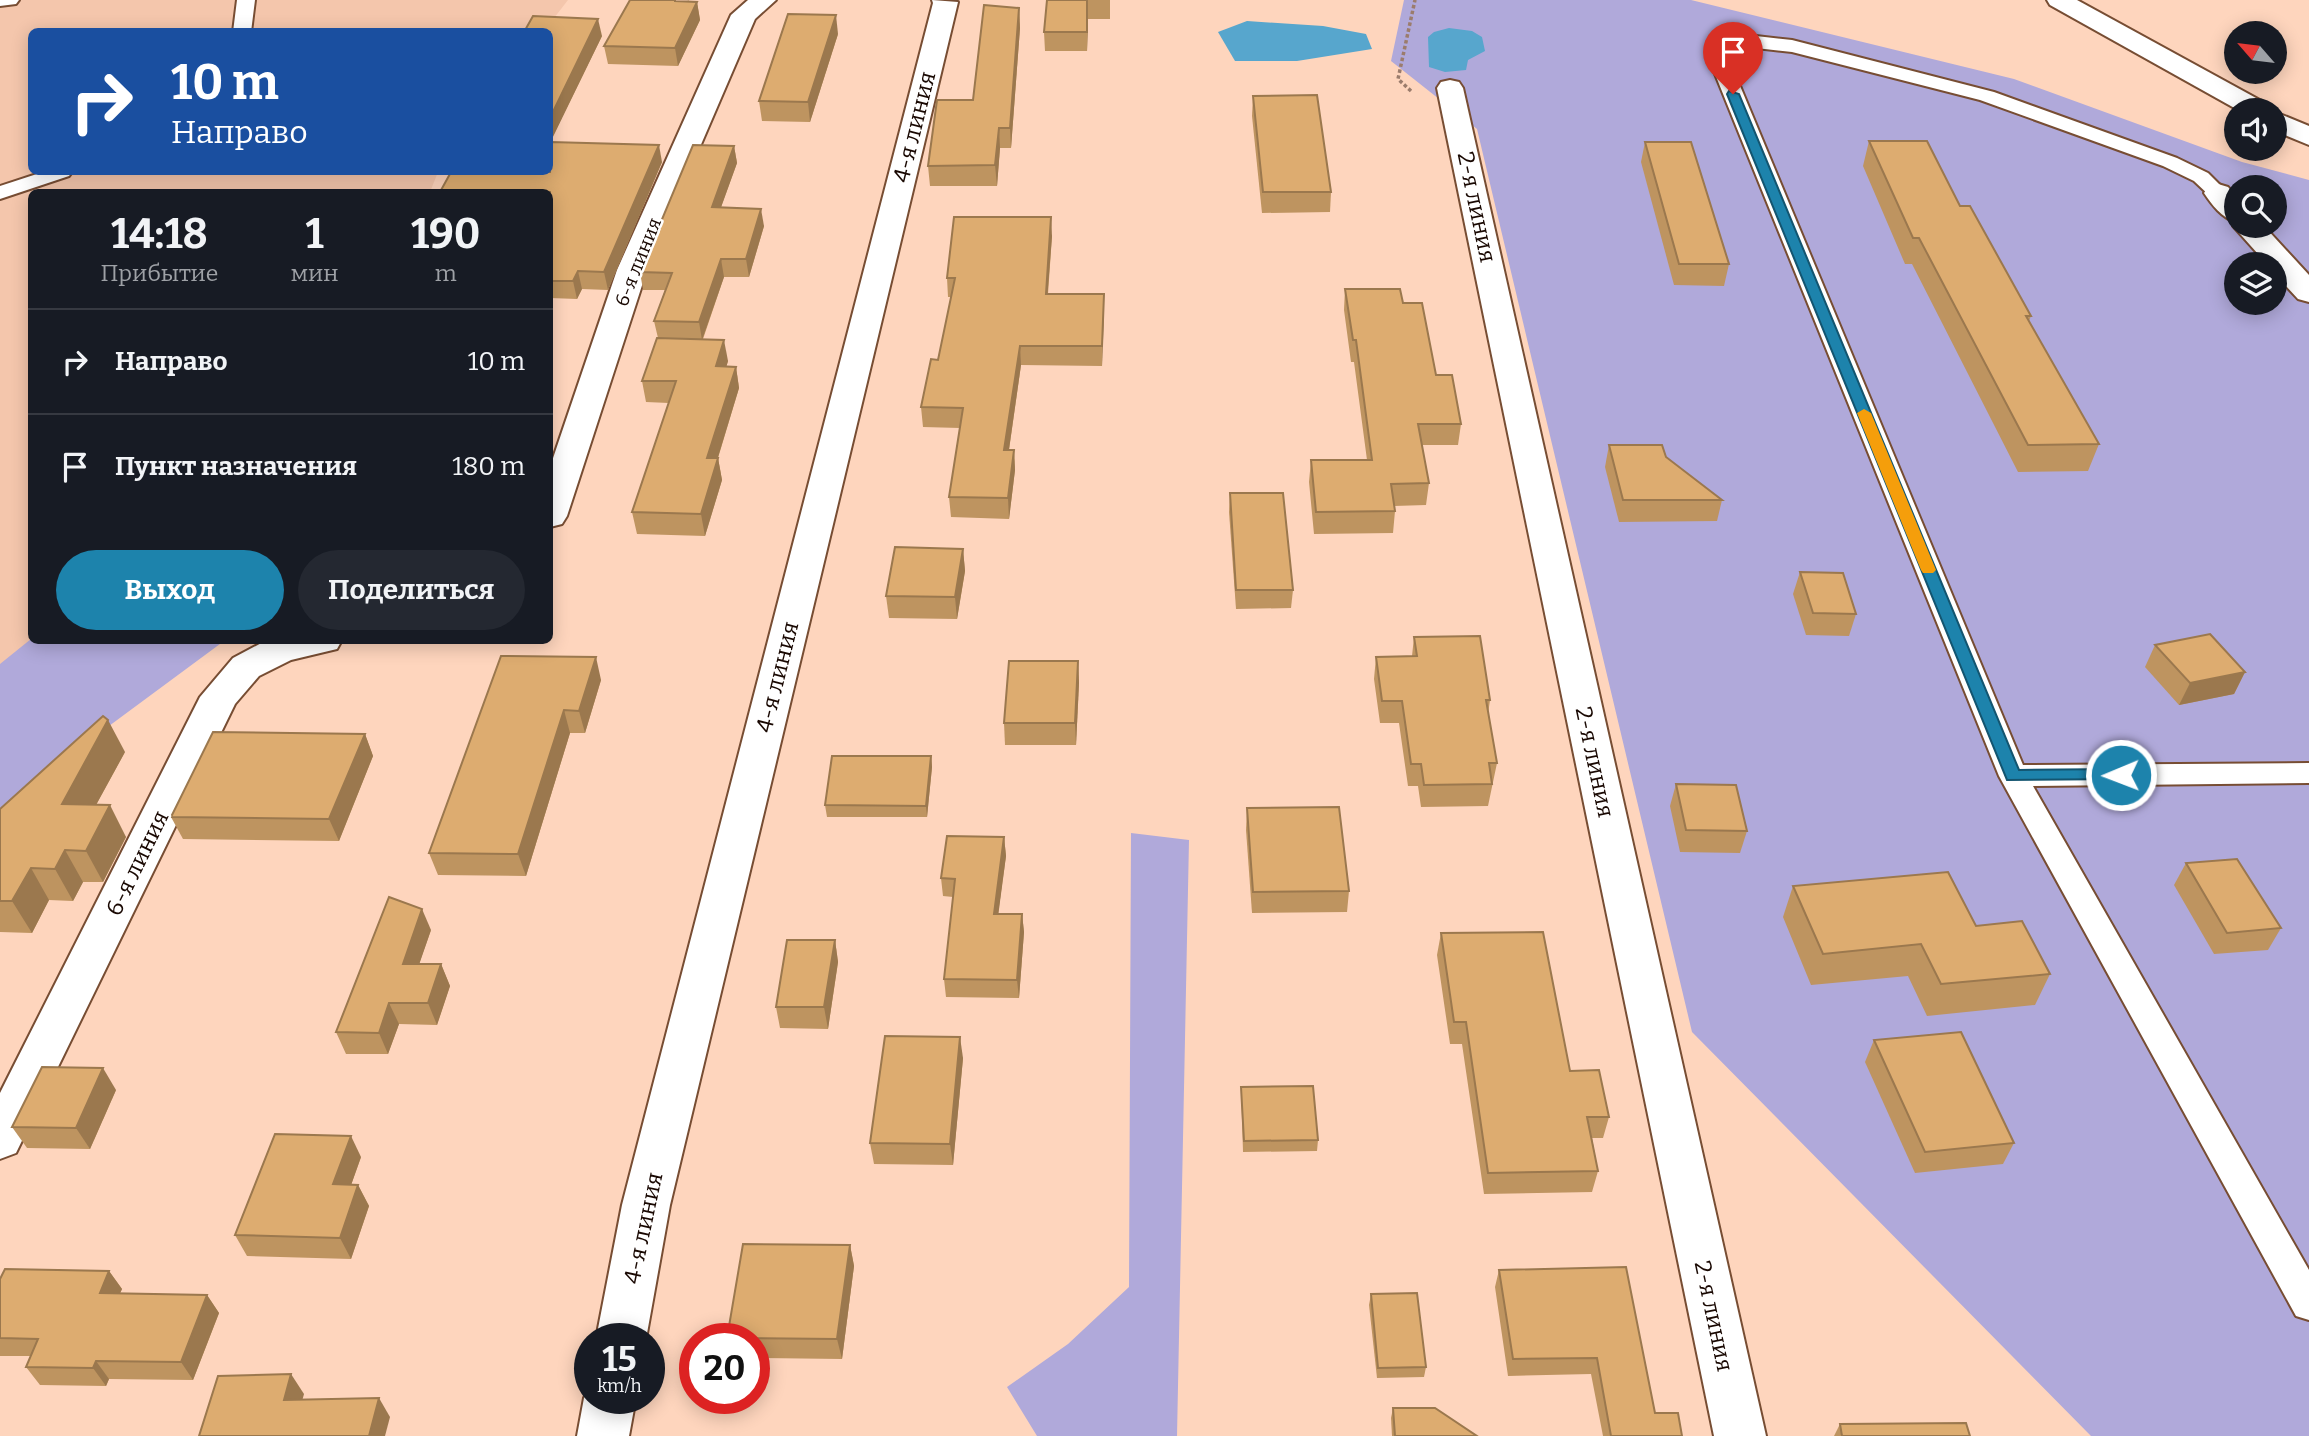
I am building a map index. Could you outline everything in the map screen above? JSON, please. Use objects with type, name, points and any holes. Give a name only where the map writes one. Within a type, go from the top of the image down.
[{"type":"street","points":[[2059,0],[2235,98]]},
{"type":"street","name":"6-я линия","points":[[553,507],[632,270],[754,8]]},
{"type":"street","name":"4-я линия","points":[[624,1323],[646,1205],[943,9]]},
{"type":"street","name":"2-я линия","points":[[1451,88],[1740,1436]]},
{"type":"street","points":[[2287,126],[2309,136]]},
{"type":"street","points":[[2259,238],[2309,293]]},
{"type":"street","name":"6-я линия","points":[[0,1139],[219,697],[247,667],[281,649],[305,644]]},
{"type":"street","points":[[603,1436],[607,1414]]},
{"type":"lane","points":[[0,1],[10,0]]},
{"type":"lane","points":[[242,28],[246,0]]},
{"type":"lane","points":[[2224,200],[2201,177],[2169,162],[1987,96],[1791,46],[1756,42],[1736,45],[1724,52],[1723,69],[2013,776],[2309,1304]]},
{"type":"lane","points":[[0,193],[53,175]]},
{"type":"lane","points":[[2013,776],[2309,773]]},
{"type":"shaded area","points":[[0,0],[568,0],[546,28],[28,28],[28,175],[437,175],[431,189],[28,189],[28,644],[31,644],[0,799]]},
{"type":"shaded area","points":[[1404,0],[1691,0],[2014,79],[2224,155],[2224,161],[2239,161],[2309,180],[2309,1436],[2091,1436],[1692,1032],[1477,129],[1391,61]]},
{"type":"shaded area","points":[[28,641],[28,644],[220,644],[44,774],[0,812],[0,664]]},
{"type":"shaded area","points":[[1131,833],[1189,840],[1177,1436],[1037,1436],[1007,1387],[1068,1344],[1129,1287]]},
{"type":"water","points":[[1247,21],[1323,26],[1366,34],[1372,49],[1297,61],[1235,61],[1218,32]]},
{"type":"water","points":[[1449,28],[1472,31],[1482,37],[1485,51],[1468,60],[1466,70],[1445,72],[1429,67],[1428,37],[1434,32]]},
{"type":"building","points":[[630,0],[697,2],[675,48],[604,46]]},
{"type":"building","points":[[1047,0],[1087,0],[1087,32],[1044,32]]},
{"type":"building","points":[[984,5],[1019,8],[1010,128],[999,128],[995,165],[928,166],[937,100],[973,100]]},
{"type":"building","points":[[788,14],[836,15],[808,102],[759,101]]},
{"type":"building","points":[[533,16],[598,19],[553,112],[553,28],[526,28]]},
{"type":"building","points":[[1317,95],[1331,192],[1263,192],[1253,96]]},
{"type":"building","points":[[1869,141],[1927,141],[1960,206],[1970,206],[2031,316],[2026,316],[2099,444],[2028,445],[1919,238],[1913,238]]},
{"type":"building","points":[[553,142],[659,145],[604,272],[578,271],[573,281],[553,281],[553,189],[442,189],[449,175],[553,175]]},
{"type":"building","points":[[1645,142],[1691,142],[1729,264],[1679,264]]},
{"type":"building","points":[[693,145],[734,146],[712,207],[761,209],[746,259],[721,259],[699,322],[654,321],[672,273],[640,272]]},
{"type":"building","points":[[954,217],[1051,217],[1046,294],[1104,294],[1102,346],[1020,346],[1004,450],[1014,450],[1008,498],[949,497],[963,408],[921,407],[931,359],[938,360],[955,278],[947,278]]},
{"type":"building","points":[[1345,289],[1400,289],[1403,303],[1422,303],[1436,375],[1452,375],[1461,424],[1418,424],[1429,483],[1391,484],[1395,511],[1316,512],[1311,460],[1372,460],[1356,340],[1353,340]]},
{"type":"building","points":[[657,338],[724,340],[716,366],[736,367],[707,458],[718,458],[701,514],[632,512],[676,381],[642,381]]},
{"type":"building","points":[[1609,445],[1662,445],[1666,457],[1722,500],[1623,500]]},
{"type":"building","points":[[1230,493],[1283,493],[1293,590],[1236,590]]},
{"type":"building","points":[[895,547],[963,549],[955,597],[886,596]]},
{"type":"building","points":[[1800,572],[1843,573],[1856,614],[1813,613]]},
{"type":"building","points":[[2210,634],[2245,672],[2190,683],[2155,645]]},
{"type":"building","points":[[1480,636],[1490,700],[1486,700],[1497,763],[1489,763],[1492,784],[1424,785],[1421,764],[1411,764],[1402,701],[1382,701],[1376,657],[1417,656],[1414,637]]},
{"type":"building","points":[[501,656],[596,657],[579,711],[564,710],[518,854],[429,853]]},
{"type":"building","points":[[1009,661],[1078,661],[1075,723],[1004,723]]},
{"type":"building","points":[[103,716],[108,720],[62,804],[110,805],[86,851],[65,850],[55,869],[31,868],[12,901],[0,901],[0,809]]},
{"type":"building","points":[[213,732],[365,734],[329,819],[171,817]]},
{"type":"building","points":[[832,756],[931,756],[926,806],[825,805]]},
{"type":"building","points":[[1676,784],[1736,785],[1747,831],[1686,830]]},
{"type":"building","points":[[1339,807],[1349,891],[1253,892],[1247,808]]},
{"type":"building","points":[[947,836],[1004,837],[994,914],[1022,914],[1017,980],[944,979],[955,879],[941,878]]},
{"type":"building","points":[[2237,859],[2281,928],[2227,933],[2186,863]]},
{"type":"building","points":[[1948,872],[1976,926],[2022,921],[2050,974],[1941,984],[1921,944],[1823,954],[1793,886]]},
{"type":"building","points":[[389,897],[422,909],[403,964],[441,964],[428,1003],[389,1003],[379,1033],[336,1032]]},
{"type":"building","points":[[1543,932],[1570,1071],[1599,1070],[1609,1117],[1587,1117],[1598,1171],[1488,1173],[1466,1022],[1454,1022],[1441,933]]},
{"type":"building","points":[[787,940],[835,940],[824,1007],[776,1007]]},
{"type":"building","points":[[1961,1032],[2014,1143],[1925,1152],[1874,1040]]},
{"type":"building","points":[[885,1036],[960,1037],[950,1144],[870,1143]]},
{"type":"building","points":[[42,1067],[103,1068],[76,1128],[12,1127]]},
{"type":"building","points":[[1313,1086],[1318,1140],[1244,1141],[1241,1087]]},
{"type":"building","points":[[275,1134],[351,1136],[333,1184],[358,1185],[340,1238],[235,1235]]},
{"type":"building","points":[[743,1244],[850,1245],[837,1339],[770,1338],[770,1323],[730,1323]]},
{"type":"building","points":[[1626,1267],[1655,1413],[1678,1413],[1682,1436],[1611,1436],[1597,1358],[1513,1359],[1499,1270]]},
{"type":"building","points":[[5,1269],[109,1271],[100,1293],[207,1295],[181,1362],[96,1361],[93,1368],[26,1367],[38,1339],[0,1338],[0,1279]]},
{"type":"building","points":[[1417,1293],[1426,1367],[1378,1368],[1371,1294]]},
{"type":"building","points":[[291,1374],[284,1400],[379,1398],[369,1436],[199,1436],[218,1376]]},
{"type":"building","points":[[1393,1408],[1435,1408],[1477,1436],[1395,1436]]},
{"type":"building","points":[[1966,1423],[1970,1436],[1842,1436],[1840,1424]]},
{"type":"slow traffic","points":[[1864,413],[1928,570]]},
{"type":"route","points":[[1733,94],[2013,776],[2121,775]]}]
